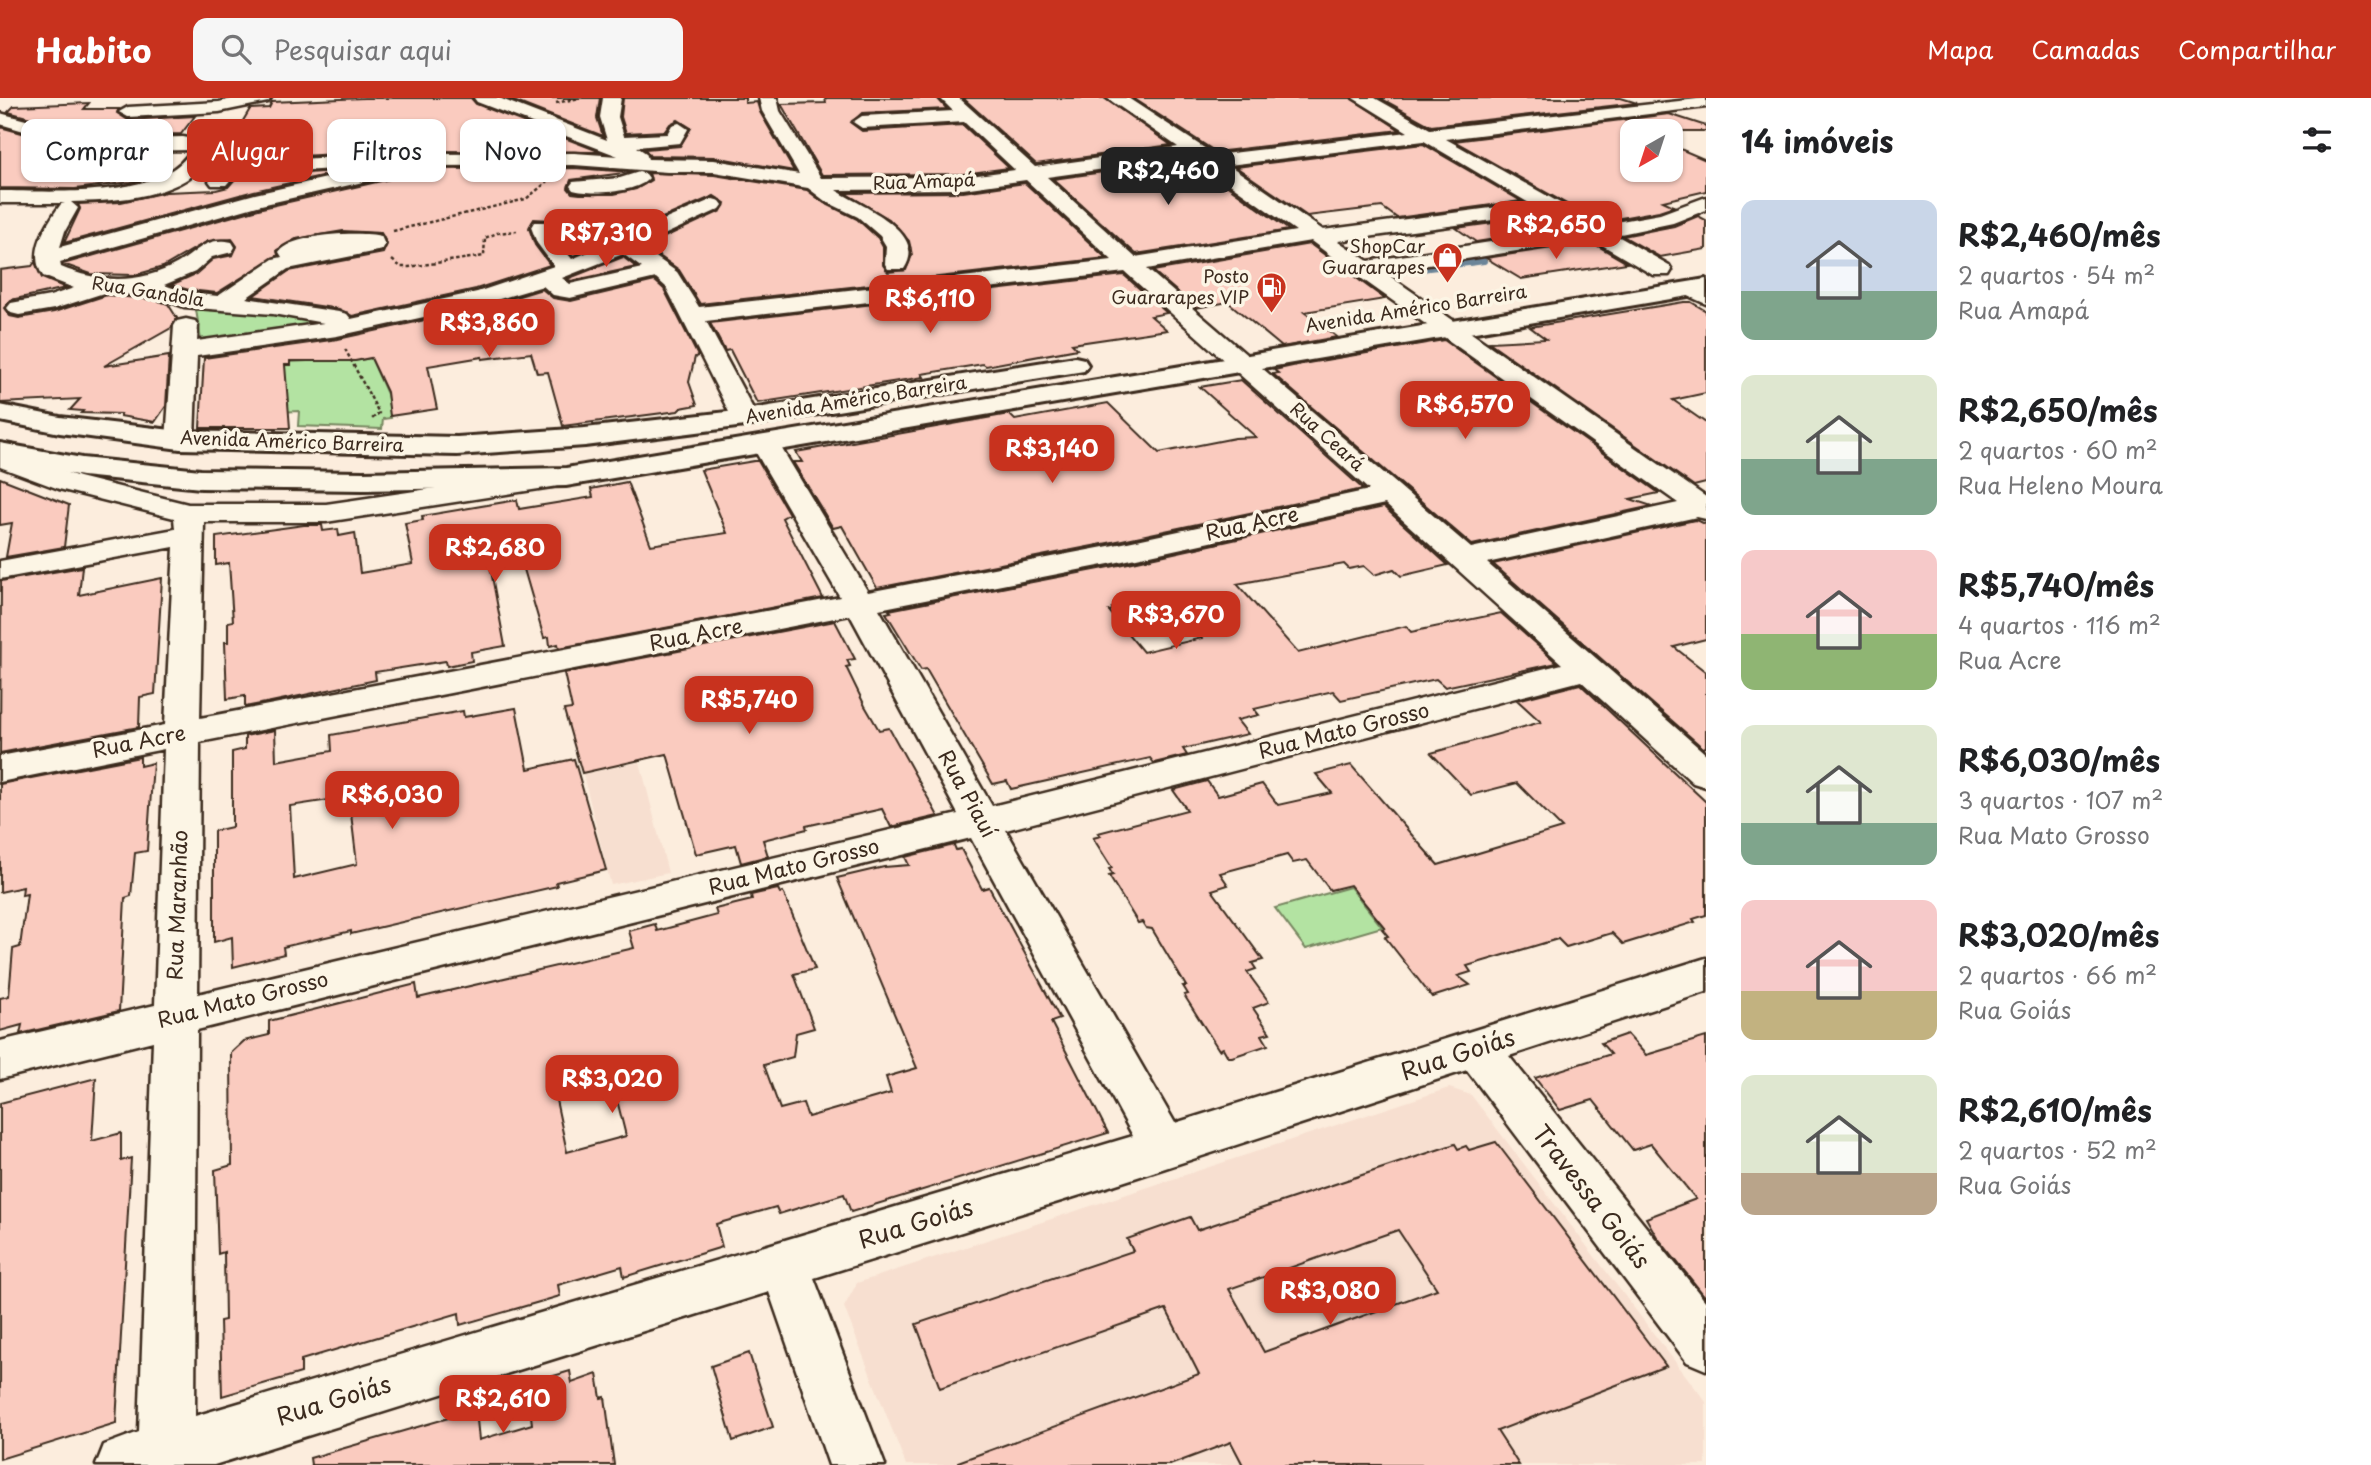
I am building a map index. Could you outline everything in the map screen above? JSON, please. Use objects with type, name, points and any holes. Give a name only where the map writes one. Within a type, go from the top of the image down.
[{"type":"main road","points":[[1620,277],[1690,282]]},
{"type":"main road","name":"Avenida Américo Barreira","points":[[0,413],[60,425],[180,440],[355,445],[457,446],[755,431],[1243,350],[1448,329],[1690,282]]},
{"type":"main road","name":"Avenida Américo Barreira","points":[[1390,312],[1455,302]]},
{"type":"main road","name":"Avenida Américo Barreira","points":[[1183,347],[1215,342],[1243,350]]},
{"type":"main road","name":"Avenida Américo Barreira","points":[[0,452],[82,467],[201,479],[363,481],[566,477],[755,431],[1101,360]]},
{"type":"street","points":[[128,112],[219,107],[262,98]]},
{"type":"street","points":[[483,98],[699,181]]},
{"type":"street","points":[[612,98],[609,117],[617,142],[652,164]]},
{"type":"street","points":[[768,98],[771,111],[815,184],[884,227],[895,240],[896,264]]},
{"type":"street","points":[[949,98],[1215,342]]},
{"type":"street","points":[[1362,98],[1597,233],[1690,282]]},
{"type":"street","points":[[1587,98],[1618,113]]},
{"type":"street","points":[[1124,99],[1705,507]]},
{"type":"street","name":"Rua Amapá","points":[[652,164],[714,166],[784,176],[815,184],[963,183],[1202,156],[1425,135],[1706,102]]},
{"type":"street","points":[[862,122],[968,116]]},
{"type":"street","points":[[0,118],[41,130],[65,144],[75,146],[183,142],[203,146],[201,159],[184,174],[162,184],[130,191],[0,197]]},
{"type":"street","points":[[617,142],[673,139],[679,129]]},
{"type":"street","points":[[446,164],[468,170],[574,159],[652,164]]},
{"type":"street","points":[[580,186],[628,183],[652,164]]},
{"type":"street","points":[[205,208],[222,182]]},
{"type":"street","points":[[68,208],[51,234],[48,257],[205,208],[327,182]]},
{"type":"street","points":[[1363,268],[1656,222],[1706,203]]},
{"type":"street","name":"Rua Gandola","points":[[187,350],[346,326],[470,300],[557,272],[713,205]]},
{"type":"street","points":[[693,315],[1130,265],[1317,236],[1550,206]]},
{"type":"street","points":[[0,211],[205,208]]},
{"type":"street","points":[[542,227],[557,272],[556,286],[569,290],[660,271]]},
{"type":"street","name":"Rua Piauí","points":[[633,240],[676,285],[755,431],[860,604],[1164,1148]]},
{"type":"street","points":[[224,302],[281,264],[330,255],[372,242]]},
{"type":"street","points":[[132,287],[188,266],[206,250],[224,247]]},
{"type":"street","name":"Rua Gandola","points":[[48,257],[51,271],[75,281],[162,291],[184,300],[273,307],[346,326]]},
{"type":"street","points":[[19,309],[62,300],[105,284]]},
{"type":"street","points":[[180,440],[187,350],[187,305],[184,300]]},
{"type":"street","name":"Rua Ceará","points":[[1243,350],[1390,494],[1706,774]]},
{"type":"street","name":"Avenida Américo Barreira","points":[[0,458],[189,524],[327,513],[566,477]]},
{"type":"street","name":"Rua Acre","points":[[0,769],[1109,555],[1390,494]]},
{"type":"street","points":[[1463,559],[1705,507]]},
{"type":"street","points":[[0,570],[189,524]]},
{"type":"street","name":"Rua Maranhão","points":[[152,1461],[174,1017],[181,839],[180,734],[189,524]]},
{"type":"street","name":"Rua Mato Grosso","points":[[0,1060],[983,822],[1586,669]]},
{"type":"street","name":"Rua Goiás","points":[[152,1461],[1164,1148],[1706,975]]},
{"type":"street","name":"Travessa Goiás","points":[[1477,1049],[1706,1344]]},
{"type":"street","points":[[784,1264],[857,1465]]},
{"type":"path","points":[[574,159],[578,170],[573,174],[552,179],[528,195],[526,200],[432,220],[372,242],[401,267],[409,267],[484,256],[485,238],[542,227],[628,218],[633,240]]},
{"type":"path","points":[[346,326],[346,352],[379,413],[355,445]]},
{"type":"shaded area","points":[[640,762],[668,873],[611,885],[583,774]]},
{"type":"shaded area","points":[[1449,1088],[1471,1095],[1706,1402],[1706,1465],[906,1465],[844,1307],[857,1283]]},
{"type":"green space","points":[[215,305],[314,319],[316,324],[201,340],[196,310]]},
{"type":"green space","points":[[341,333],[355,361],[371,358],[387,394],[391,418],[383,419],[382,429],[298,426],[299,411],[278,412],[285,365],[290,365],[290,362],[324,360],[331,341],[322,340],[321,336]]},
{"type":"green space","points":[[1350,887],[1382,927],[1306,949],[1275,908]]},
{"type":"building","points":[[364,98],[471,98],[476,104],[515,119],[460,119],[460,151],[446,151],[446,119],[327,119],[327,154],[313,155],[313,119],[244,119],[250,109],[269,108],[272,102]]},
{"type":"building","points":[[506,98],[600,98],[597,118],[603,136],[566,122],[566,119],[560,119]]},
{"type":"building","points":[[623,98],[745,98],[745,103],[757,102],[794,171],[714,157],[650,156],[645,149],[680,146],[691,128],[678,120],[670,124],[665,131],[626,133],[621,117]]},
{"type":"building","points":[[825,98],[937,98],[947,109],[862,113],[851,123],[862,131],[963,125],[1009,168],[963,174],[822,175],[781,104],[826,103]]},
{"type":"building","points":[[963,98],[1104,98],[1171,145],[1036,164]]},
{"type":"building","points":[[1133,98],[1351,98],[1400,130],[1216,152]]},
{"type":"building","points":[[1380,98],[1621,98],[1637,103],[1431,126]]},
{"type":"building","points":[[89,103],[84,109],[119,109],[117,113],[126,119],[34,119],[8,112],[14,106]]},
{"type":"building","points":[[1669,114],[1706,126],[1706,131],[1684,131],[1684,119],[1629,119]]},
{"type":"building","points":[[195,116],[187,119],[187,126],[181,134],[173,134],[173,119],[145,119]]},
{"type":"building","points":[[1620,120],[1620,182],[1684,182],[1684,151],[1706,160],[1706,191],[1663,201],[1674,206],[1659,211],[1599,222],[1454,141]]},
{"type":"building","points":[[0,127],[21,133],[21,182],[131,182],[75,189],[0,188]]},
{"type":"building","points":[[566,139],[601,152],[566,152]]},
{"type":"building","points":[[1423,144],[1521,201],[1397,218],[1382,207],[1307,216],[1236,167]]},
{"type":"building","points":[[1191,160],[1289,230],[1136,254],[1053,179]]},
{"type":"building","points":[[566,168],[631,172],[571,180],[568,188],[572,193],[580,194],[614,194],[636,189],[651,180],[649,173],[714,175],[807,190],[824,203],[857,219],[878,238],[883,247],[883,265],[888,272],[906,270],[912,255],[909,241],[889,219],[845,193],[963,192],[1025,183],[1106,258],[700,304],[679,270],[645,246],[721,211],[725,203],[714,196],[573,256],[560,241],[551,220],[534,219],[529,228],[535,245],[550,265],[476,289],[352,316],[339,309],[253,296],[289,271],[383,253],[387,244],[381,233],[343,231],[296,239],[277,250],[278,255],[217,293],[171,285],[196,274],[213,259],[233,255],[237,246],[232,239],[208,241],[163,267],[135,275],[91,274],[63,264],[262,208],[377,182],[446,182],[446,169],[460,169],[460,182],[566,182]]},
{"type":"building","points":[[327,172],[327,175],[313,178],[313,173]]},
{"type":"building","points":[[232,182],[294,182],[64,243],[80,209],[78,204],[121,202],[166,192],[228,187]]},
{"type":"building","points":[[1545,216],[1567,228],[1476,242],[1456,228]]},
{"type":"building","points":[[1698,216],[1706,220],[1706,249],[1660,257],[1623,236],[1674,226]]},
{"type":"building","points":[[1591,242],[1627,263],[1521,279],[1486,258]]},
{"type":"building","points":[[1310,244],[1385,299],[1304,312],[1337,337],[1282,347],[1228,302],[1196,308],[1153,271]]},
{"type":"building","points":[[623,257],[636,267],[571,281],[567,279]]},
{"type":"building","points":[[35,262],[42,278],[66,288],[11,300],[4,308],[10,316],[19,318],[54,312],[107,295],[156,300],[168,304],[177,318],[171,328],[104,366],[169,356],[166,406],[155,422],[120,416],[121,414],[81,413],[83,411],[70,410],[80,399],[0,403],[0,270],[32,266]]},
{"type":"building","points":[[1124,275],[1167,313],[1151,316],[1167,330],[1072,344],[1077,349],[986,366],[983,364],[922,374],[924,377],[757,403],[730,350],[725,351],[710,323]]},
{"type":"building","points":[[655,281],[664,289],[698,356],[695,357],[689,382],[697,405],[678,411],[563,426],[548,372],[537,373],[531,353],[482,357],[428,366],[437,409],[390,416],[387,392],[371,358],[355,361],[290,361],[290,365],[285,365],[290,428],[200,428],[204,358],[338,339],[480,308],[542,289],[553,298],[571,301]]},
{"type":"building","points":[[1691,302],[1706,311],[1706,393],[1673,400],[1706,423],[1706,483],[1694,486],[1489,342],[1546,339],[1530,327]]},
{"type":"building","points":[[1444,340],[1659,493],[1630,499],[1652,506],[1472,545],[1273,374],[1278,373],[1274,370],[1302,364]]},
{"type":"building","points":[[1241,380],[1363,489],[877,588],[842,526],[833,528],[793,462],[802,462],[796,452],[1009,414],[1015,420],[1108,403],[1159,453],[1235,438],[1256,437],[1200,387]]},
{"type":"building","points":[[758,461],[789,514],[782,518],[823,598],[559,648],[558,644],[550,646],[549,637],[544,638],[519,552],[489,560],[505,646],[471,652],[472,661],[447,666],[446,661],[375,672],[376,680],[245,707],[245,696],[227,699],[225,642],[228,642],[228,622],[233,621],[229,563],[216,565],[216,537],[304,525],[322,525],[323,531],[338,529],[339,536],[355,533],[360,573],[413,564],[405,523],[423,520],[422,516],[517,500],[519,509],[593,497],[591,489],[627,482],[651,545],[727,533],[701,470]]},
{"type":"building","points":[[0,478],[69,505],[64,547],[6,557],[12,523],[0,525]]},
{"type":"building","points":[[1384,507],[1448,565],[1401,576],[1394,569],[1374,575],[1364,566],[1349,569],[1344,564],[1237,584],[1298,653],[1406,626],[1411,632],[1501,613],[1557,663],[1445,687],[1436,679],[1341,700],[1333,691],[1254,709],[1259,715],[1237,720],[1248,734],[1183,749],[1187,755],[1154,763],[1150,758],[1011,789],[1007,781],[993,784],[926,669],[921,670],[886,613],[891,612],[889,610],[1110,567]],"holes":[[[1168,596],[1202,638],[1143,652],[1109,611],[1114,610],[1112,608]]]},
{"type":"building","points":[[1695,520],[1706,524],[1706,639],[1674,647],[1706,672],[1706,747],[1703,748],[1493,564]]},
{"type":"building","points":[[82,567],[79,595],[162,578],[155,694],[140,697],[139,727],[0,753],[1,581]]},
{"type":"building","points":[[835,621],[855,659],[847,660],[850,666],[846,667],[865,706],[879,730],[889,728],[938,816],[891,827],[882,809],[806,826],[807,829],[763,840],[768,856],[741,863],[736,845],[696,854],[667,754],[582,773],[564,710],[572,709],[564,673]]},
{"type":"building","points":[[1580,684],[1706,802],[1706,915],[1693,919],[1695,922],[1623,944],[1612,933],[1566,947],[1558,939],[1467,966],[1471,972],[1458,976],[1470,985],[1432,997],[1385,937],[1388,936],[1382,929],[1385,928],[1350,885],[1330,890],[1307,860],[1293,863],[1287,855],[1220,873],[1228,885],[1212,890],[1263,960],[1252,963],[1256,969],[1247,972],[1269,1002],[1253,1008],[1270,1033],[1262,1035],[1268,1045],[1232,1057],[1228,1057],[1223,1048],[1219,1050],[1184,995],[1188,994],[1183,986],[1186,986],[1152,929],[1146,928],[1142,922],[1138,923],[1109,876],[1113,875],[1109,869],[1112,868],[1093,838],[1101,836],[1098,833],[1187,810],[1173,790],[1207,781],[1218,796],[1262,784],[1278,805],[1332,793],[1316,774],[1351,765],[1438,865],[1562,828],[1517,783],[1471,795],[1431,753],[1541,722],[1517,700]]},
{"type":"building","points":[[516,708],[528,769],[574,759],[606,870],[556,882],[557,886],[283,947],[284,954],[233,967],[232,937],[214,942],[214,831],[232,827],[232,752],[245,749],[245,736],[275,730],[276,761],[332,751],[331,735],[463,711],[464,717]],"holes":[[[349,797],[357,864],[294,879],[290,806]]]},
{"type":"building","points":[[140,757],[140,766],[153,763],[147,851],[135,853],[131,896],[125,898],[119,1011],[20,1034],[22,1025],[0,1031],[0,998],[9,996],[13,949],[20,947],[27,894],[22,895],[23,887],[0,892],[0,784]]},
{"type":"building","points":[[954,845],[956,850],[961,849],[982,889],[989,887],[1060,1019],[1051,1022],[1108,1133],[851,1212],[844,1194],[779,1214],[776,1207],[716,1224],[722,1247],[624,1277],[622,1266],[558,1285],[560,1296],[460,1325],[459,1313],[368,1340],[301,1360],[301,1373],[222,1396],[220,1321],[225,1320],[224,1252],[218,1254],[215,1170],[232,1165],[231,1053],[244,1041],[269,1035],[269,1021],[416,984],[418,998],[634,948],[629,931],[655,924],[657,931],[717,915],[715,909],[752,900],[751,895],[778,889],[780,893],[783,892],[815,969],[794,974],[814,1028],[796,1033],[793,1057],[764,1065],[780,1109],[803,1103],[808,1117],[891,1093],[886,1077],[917,1068],[837,878],[884,867],[909,865],[905,857]],"holes":[[[613,1084],[626,1136],[567,1152],[556,1100]]]},
{"type":"building","points":[[1627,1034],[1646,1055],[1706,1037],[1706,1298],[1657,1237],[1646,1218],[1696,1199],[1651,1144],[1633,1150],[1593,1100],[1560,1110],[1535,1078],[1611,1054],[1601,1043]]},
{"type":"building","points":[[96,1078],[92,1141],[121,1133],[121,1161],[131,1158],[116,1423],[0,1459],[0,1103]]},
{"type":"building","points":[[1496,1142],[1666,1366],[1497,1431],[1519,1465],[1243,1465],[1231,1442],[1170,1465],[958,1465],[958,1462],[1199,1374],[1166,1309],[940,1388],[916,1324],[1133,1251],[1127,1239],[1190,1217],[1197,1230],[1455,1144],[1458,1149],[1466,1146],[1469,1150]],"holes":[[[1398,1230],[1437,1289],[1264,1352],[1229,1289]]]},
{"type":"building","points":[[749,1353],[773,1427],[733,1441],[711,1366]]},
{"type":"building","points":[[570,1371],[572,1383],[597,1374],[601,1398],[605,1397],[614,1465],[311,1465],[310,1458],[476,1410],[479,1440],[532,1424],[527,1384]]},
{"type":"waterway","points":[[1390,273],[1484,261],[1470,263]]},
{"type":"place","name":"ShopCar Guararapes","points":[[1448,284]]},
{"type":"place","name":"Posto Guararapes VIP","points":[[1272,314]]}]
